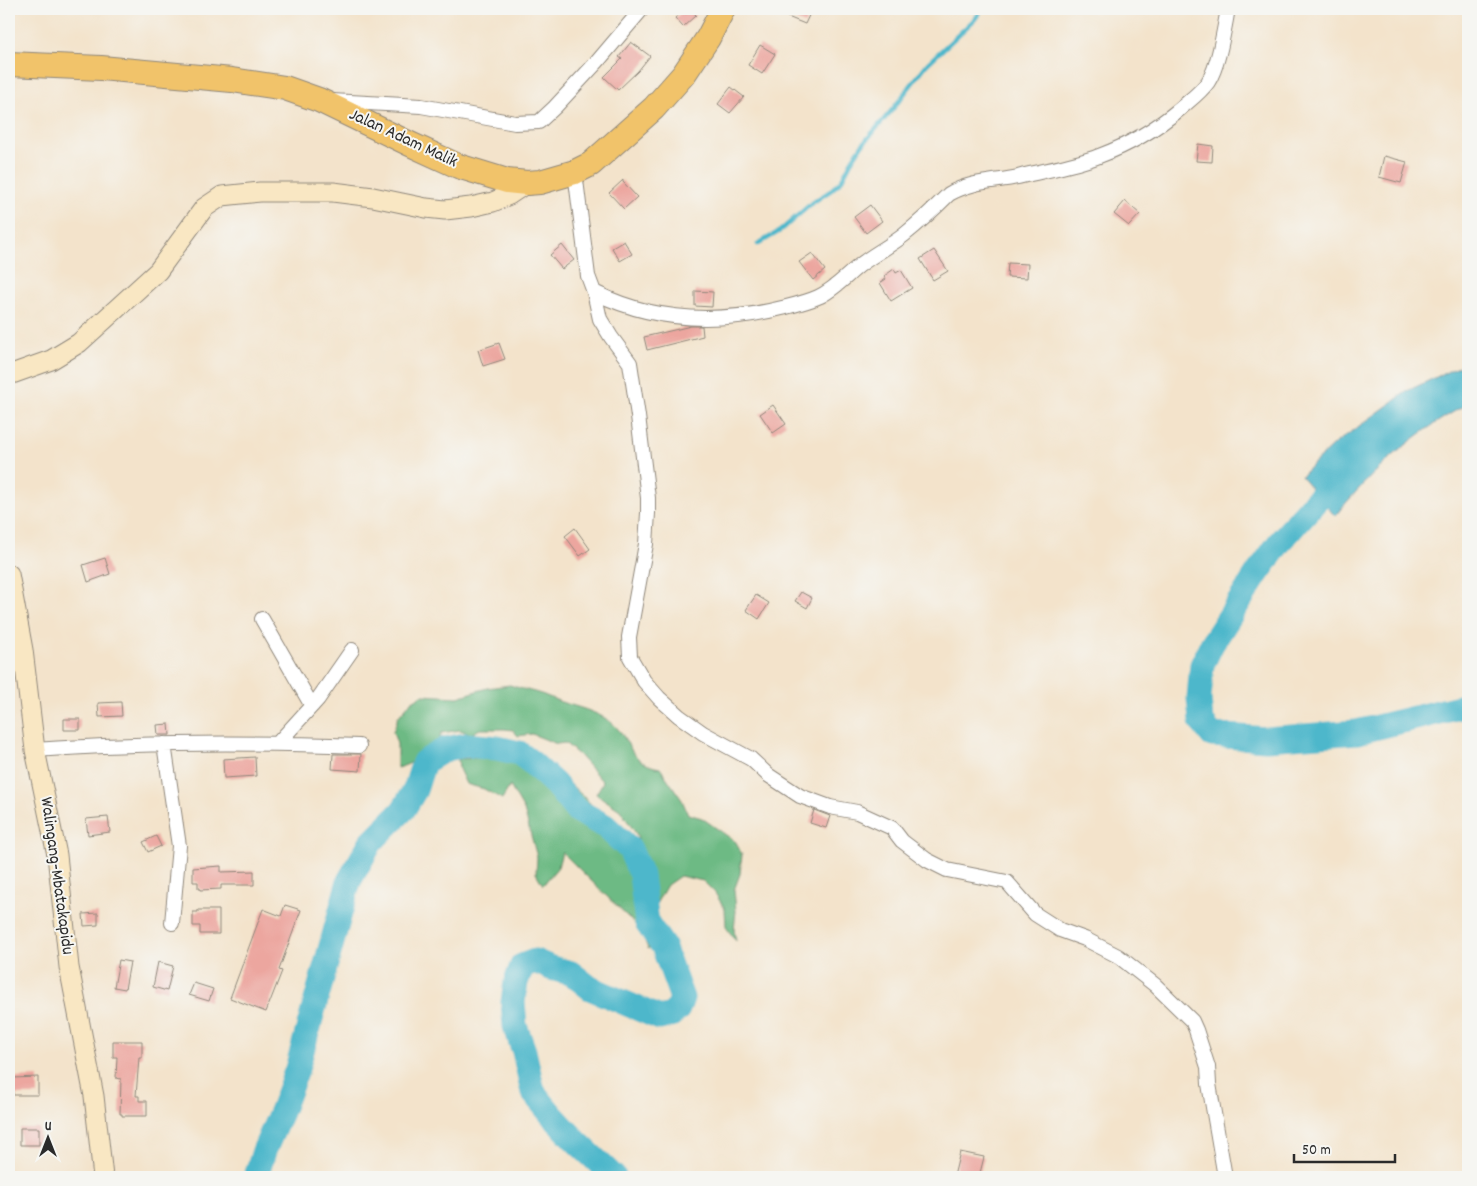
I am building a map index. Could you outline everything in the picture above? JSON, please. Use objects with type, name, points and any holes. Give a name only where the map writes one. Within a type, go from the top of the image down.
[{"type":"highway","name":"Jalan Adam Malik","points":[[9,64],[101,68],[232,80],[285,88],[319,100],[458,166],[507,181],[527,183],[556,179],[591,164],[654,108],[684,74],[708,38],[723,9]]},
{"type":"street","points":[[319,100],[421,106],[515,123],[539,122],[597,62],[642,9]]},
{"type":"street","points":[[594,292],[608,299],[653,313],[686,318],[742,315],[769,311],[820,296],[861,264],[903,236],[949,194],[958,189],[985,181],[1015,178],[1098,156],[1130,142],[1166,121],[1196,96],[1208,82],[1220,45],[1228,9]]},
{"type":"street","points":[[575,172],[588,276],[600,319],[611,338],[630,363],[635,397],[648,498],[648,513],[646,544],[629,637],[630,656],[644,681],[679,716],[703,733],[751,759],[768,775],[800,796],[830,807],[857,812],[892,828],[902,841],[927,860],[947,870],[1007,882],[1036,914],[1060,930],[1085,939],[1118,956],[1155,985],[1192,1021],[1196,1030],[1208,1067],[1209,1084],[1225,1177]]},
{"type":"street","points":[[9,375],[51,360],[79,343],[158,271],[204,208],[222,196],[260,192],[334,192],[373,197],[426,208],[454,210],[493,202],[509,195],[527,183]]},
{"type":"street","name":"Walingang-Mbatakapidu","points":[[9,574],[23,650],[35,750],[57,856],[69,967],[94,1096],[103,1177]]},
{"type":"street","points":[[262,619],[312,706]]},
{"type":"street","points":[[278,743],[312,706],[352,650]]},
{"type":"street","points":[[35,750],[107,745],[164,744],[278,743],[359,746]]},
{"type":"street","points":[[164,744],[179,846],[172,923]]},
{"type":"green space","points":[[510,685],[586,710],[608,720],[616,726],[641,761],[660,768],[682,800],[688,814],[702,818],[736,842],[742,855],[740,874],[734,890],[736,911],[734,930],[736,941],[726,927],[725,909],[715,893],[703,881],[680,876],[667,885],[656,904],[644,885],[646,879],[637,835],[620,810],[596,794],[603,782],[579,755],[565,743],[557,744],[532,734],[518,736],[513,730],[480,729],[471,734],[460,730],[441,733],[439,744],[414,761],[397,768],[397,744],[393,732],[398,717],[411,702],[422,695],[458,697],[487,688]]},
{"type":"green space","points":[[515,756],[543,762],[564,778],[590,803],[609,829],[650,921],[654,945],[648,949],[641,930],[562,852],[558,867],[543,885],[536,873],[537,857],[524,810],[510,786],[502,799],[484,789],[466,784],[459,769],[458,759]]},
{"type":"water","points":[[1468,362],[1468,404],[1430,427],[1396,453],[1364,483],[1335,516],[1301,476],[1333,445],[1409,390]]},
{"type":"building","points":[[685,9],[690,9],[696,15],[683,27],[675,18]]},
{"type":"building","points":[[768,9],[812,9],[805,24]]},
{"type":"building","points":[[631,42],[650,56],[638,71],[618,90],[604,77],[622,59],[619,57]]},
{"type":"building","points":[[760,45],[775,54],[762,74],[748,65]]},
{"type":"building","points":[[731,87],[744,97],[730,113],[718,104]]},
{"type":"building","points":[[1198,144],[1213,146],[1212,162],[1196,161]]},
{"type":"building","points":[[1384,156],[1407,162],[1401,183],[1379,177]]},
{"type":"building","points":[[623,180],[637,197],[624,209],[609,193]]},
{"type":"building","points":[[1125,201],[1140,214],[1129,226],[1114,214]]},
{"type":"building","points":[[870,205],[882,221],[866,233],[854,217]]},
{"type":"building","points":[[624,241],[632,254],[620,261],[612,248]]},
{"type":"building","points":[[562,245],[574,260],[562,269],[550,255]]},
{"type":"building","points":[[934,250],[948,271],[933,280],[920,259]]},
{"type":"building","points":[[812,253],[825,270],[813,280],[799,262]]},
{"type":"building","points":[[1008,263],[1028,264],[1027,278],[1007,277]]},
{"type":"building","points":[[894,269],[896,273],[901,270],[912,288],[891,301],[880,283],[886,279],[884,276]]},
{"type":"building","points":[[695,291],[713,292],[712,307],[695,306]]},
{"type":"building","points":[[691,326],[702,326],[703,336],[647,350],[644,337]]},
{"type":"building","points":[[499,343],[505,359],[483,366],[478,350]]},
{"type":"building","points":[[773,405],[786,424],[773,433],[760,414]]},
{"type":"building","points":[[575,528],[590,549],[580,556],[565,536]]},
{"type":"building","points":[[105,558],[110,574],[88,582],[83,565]]},
{"type":"building","points":[[801,592],[812,598],[807,608],[795,601]]},
{"type":"building","points":[[756,595],[769,603],[759,619],[746,610]]},
{"type":"building","points":[[121,702],[122,716],[99,717],[98,703]]},
{"type":"building","points":[[64,719],[80,719],[80,730],[64,730]]},
{"type":"building","points":[[169,724],[170,735],[158,735],[157,725]]},
{"type":"building","points":[[333,754],[361,754],[360,771],[332,769]]},
{"type":"building","points":[[255,757],[256,776],[224,778],[223,759]]},
{"type":"building","points":[[814,810],[830,816],[826,828],[810,823]]},
{"type":"building","points":[[108,817],[110,832],[88,835],[86,819]]},
{"type":"building","points":[[156,836],[161,846],[148,852],[143,842]]},
{"type":"building","points":[[221,866],[221,872],[254,871],[254,885],[221,885],[221,889],[200,890],[198,882],[193,882],[193,868]]},
{"type":"building","points":[[285,905],[301,910],[279,970],[282,971],[266,1012],[230,998],[263,909],[281,916]]},
{"type":"building","points":[[198,910],[219,910],[219,934],[200,934],[200,926],[193,926],[193,912],[198,912]]},
{"type":"building","points":[[98,913],[98,925],[84,926],[83,914]]},
{"type":"building","points":[[119,960],[130,962],[125,989],[114,987]]},
{"type":"building","points":[[158,962],[173,966],[167,991],[153,987]]},
{"type":"building","points":[[194,983],[213,989],[209,1001],[189,995]]},
{"type":"building","points":[[113,1041],[142,1041],[142,1058],[139,1058],[136,1096],[139,1096],[139,1101],[147,1101],[147,1116],[122,1116],[120,1114],[121,1079],[116,1078],[117,1057],[113,1057]]},
{"type":"building","points":[[38,1077],[38,1095],[13,1095],[13,1078]]},
{"type":"building","points":[[20,1128],[39,1128],[39,1145],[20,1145]]},
{"type":"building","points":[[960,1152],[984,1157],[979,1177],[954,1176]]},
{"type":"waterway","points":[[758,244],[780,231],[841,181],[862,145],[927,64],[975,19],[982,9]]},
{"type":"waterway","points":[[1344,475],[1321,495],[1279,543],[1212,644],[1202,665],[1199,698],[1201,721],[1212,735],[1266,739],[1357,732],[1468,705]]},
{"type":"waterway","points":[[256,1177],[264,1151],[297,1069],[349,881],[371,842],[403,810],[415,790],[424,762],[446,749],[466,745],[497,748],[519,753],[555,784],[576,810],[605,826],[630,849],[641,875],[647,923],[663,946],[682,998],[678,1009],[671,1015],[660,1018],[590,988],[571,973],[551,968],[535,961],[522,966],[516,982],[513,1002],[515,1026],[524,1051],[533,1092],[576,1141],[614,1177]]}]
